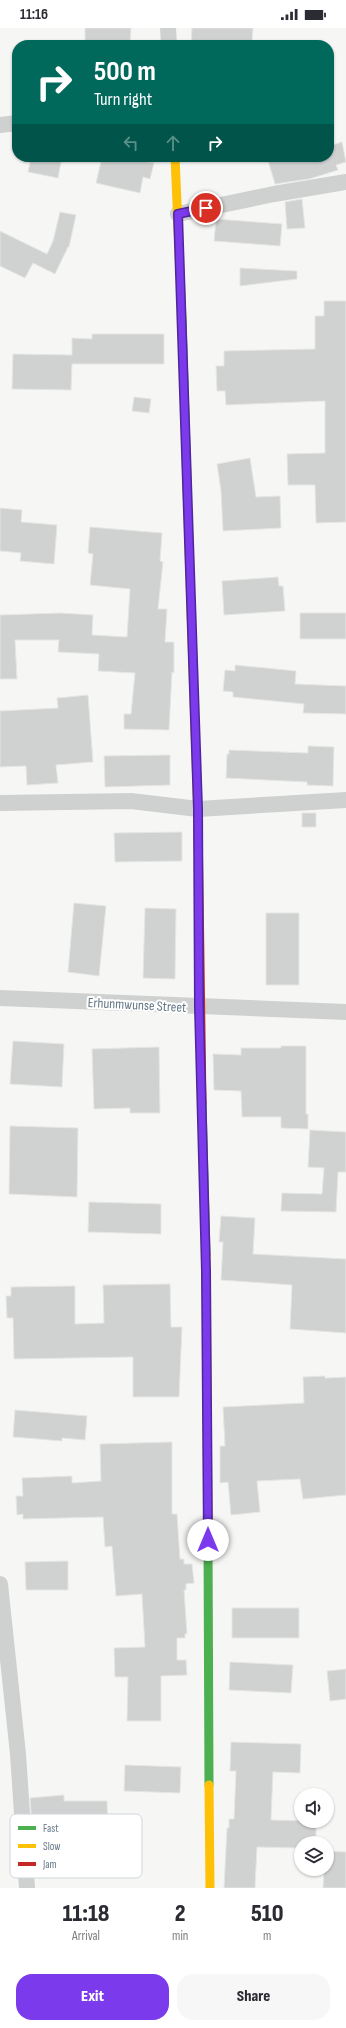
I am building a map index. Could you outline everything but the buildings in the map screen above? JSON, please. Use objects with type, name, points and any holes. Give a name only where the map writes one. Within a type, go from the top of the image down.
[{"type":"street","points":[[168,28],[169,40]]},
{"type":"street","points":[[0,124],[12,123]]},
{"type":"street","points":[[174,162],[178,214],[198,809],[199,1007],[206,1279],[210,1888]]},
{"type":"street","points":[[178,214],[274,194],[346,182]]},
{"type":"street","points":[[0,803],[131,801],[198,809],[346,800]]},
{"type":"street","name":"Erhunmwunse Street","points":[[0,998],[346,1012]]},
{"type":"street","points":[[0,1584],[18,1754],[22,1814]]},
{"type":"street","points":[[26,1878],[27,1888]]},
{"type":"traffic: fast","points":[[182,319],[188,517]]},
{"type":"traffic: fast","points":[[202,1103],[206,1254]]},
{"type":"traffic: fast","points":[[208,1540],[209,1785]]},
{"type":"traffic: slow","points":[[175,162],[182,319]]},
{"type":"traffic: slow","points":[[188,517],[198,820]]},
{"type":"traffic: slow","points":[[206,1254],[208,1540]]},
{"type":"traffic: slow","points":[[209,1785],[210,1888]]},
{"type":"traffic: jam","points":[[198,820],[202,1103]]},
{"type":"route","points":[[206,208],[178,214],[198,809],[199,1007],[206,1271],[208,1540]]}]
